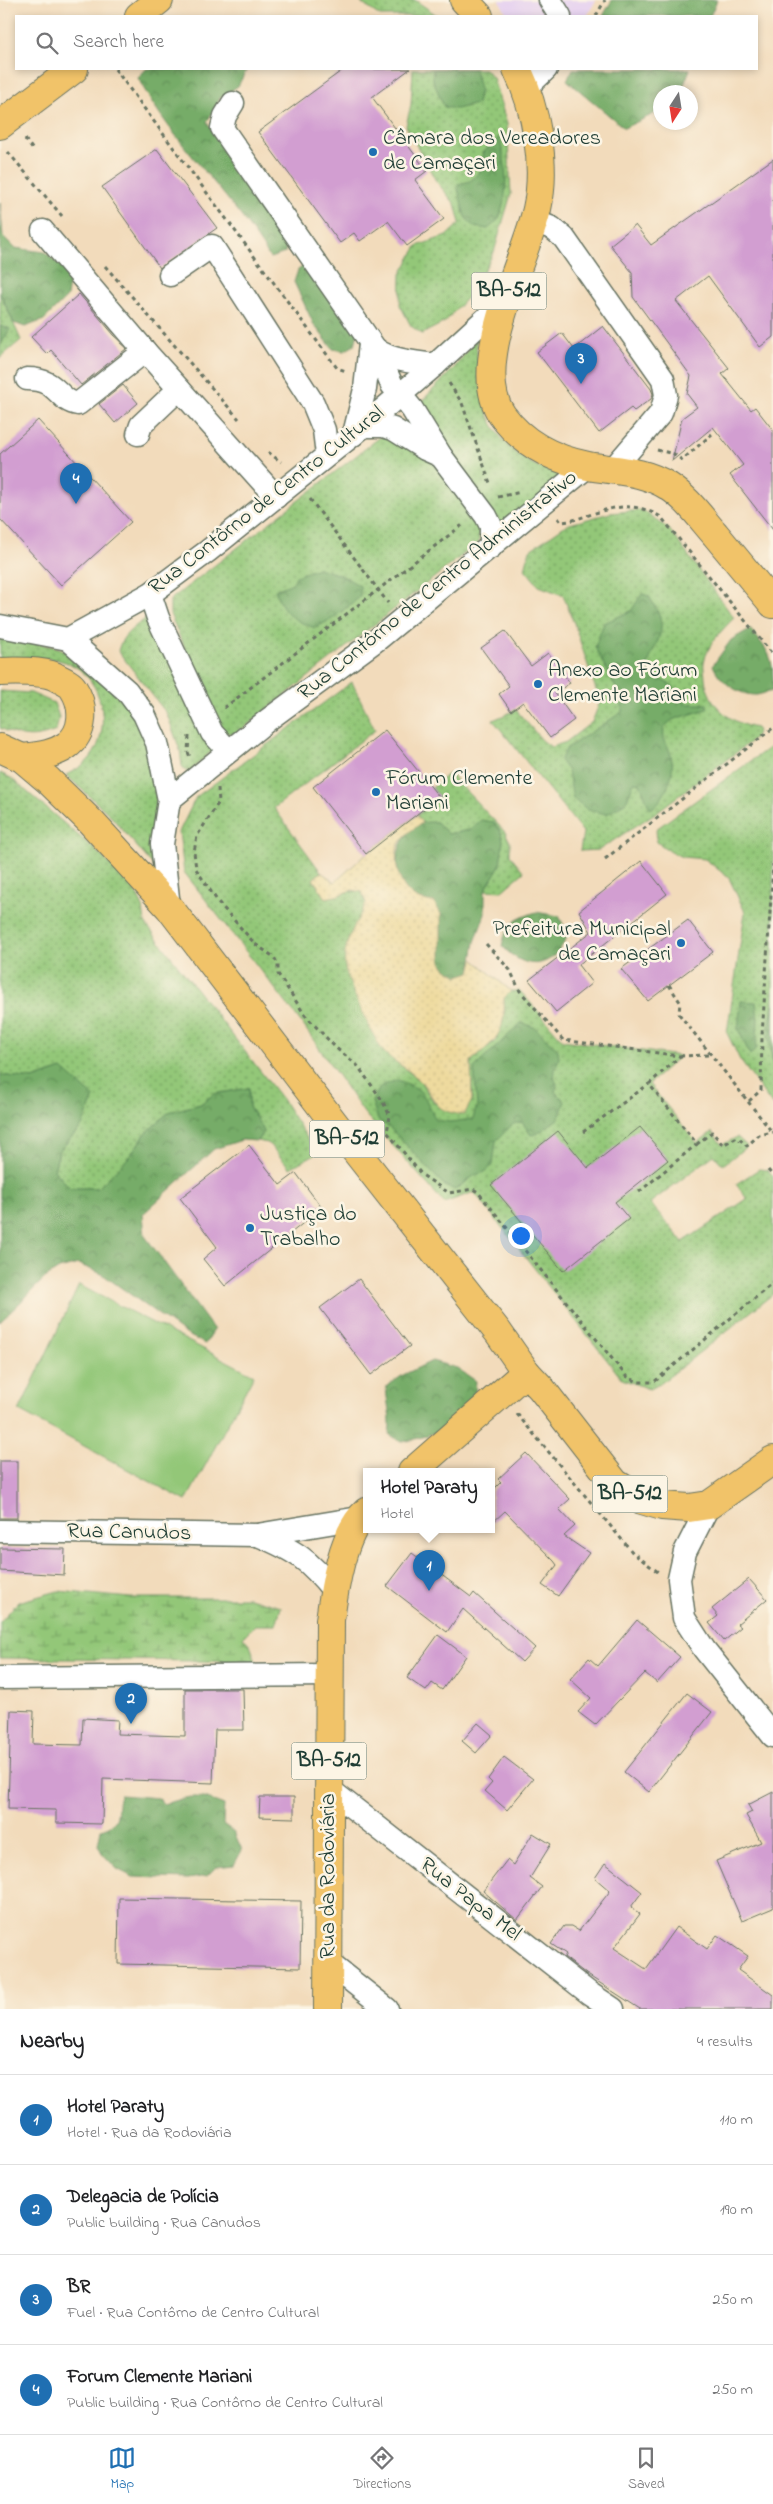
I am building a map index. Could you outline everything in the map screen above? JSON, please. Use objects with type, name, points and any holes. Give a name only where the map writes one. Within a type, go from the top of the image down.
[{"type":"main road","points":[[140,15],[159,0]]},
{"type":"main road","points":[[464,0],[478,15]]},
{"type":"main road","points":[[0,125],[73,70]]},
{"type":"main road","name":"Rua Contôrno de Centro Cultural","points":[[522,78],[536,120],[540,176],[538,207],[506,300],[493,358],[493,395],[501,413],[514,430],[546,454],[601,467]]},
{"type":"main road","name":"BA-512","points":[[601,467],[639,474],[666,485],[686,500],[773,604]]},
{"type":"main road","points":[[0,672],[52,675],[72,686],[81,703],[83,716],[79,730],[68,745],[55,753],[11,753]]},
{"type":"main road","name":"BA-512","points":[[11,753],[91,822],[169,906],[347,1140],[498,1332],[526,1372],[541,1388],[615,1483],[628,1493],[662,1506],[689,1508],[709,1505],[773,1460]]},
{"type":"main road","points":[[417,1468],[526,1372]]},
{"type":"main road","name":"Rua da Rodoviária","points":[[328,2009],[330,1620],[340,1563],[363,1515]]},
{"type":"street","points":[[550,0],[559,15]]},
{"type":"street","points":[[522,78],[543,70]]},
{"type":"street","points":[[233,103],[225,116],[222,128],[373,347],[383,370],[399,396],[412,409],[441,456],[488,504],[491,547]]},
{"type":"street","name":"Rua Contôrno de Centro Administrativo","points":[[169,800],[229,751],[378,639],[491,547],[601,467],[661,413],[666,395],[663,379],[564,238],[552,228],[534,221]]},
{"type":"street","points":[[43,232],[145,351],[276,497]]},
{"type":"street","points":[[170,275],[212,246],[313,403],[324,430],[327,456]]},
{"type":"street","name":"Rua Contôrno de Centro Cultural","points":[[68,639],[150,594],[276,497],[399,396],[440,371],[506,300]]},
{"type":"street","points":[[373,347],[396,358],[440,371]]},
{"type":"street","points":[[373,347],[359,430],[383,426],[394,429],[441,456]]},
{"type":"street","points":[[27,379],[47,382],[71,402],[78,404],[145,351]]},
{"type":"street","points":[[138,434],[141,425],[179,389]]},
{"type":"street","points":[[150,594],[158,618],[212,733],[229,751]]},
{"type":"street","points":[[0,626],[68,639],[127,691],[144,714],[157,743],[169,800],[162,844],[169,906]]},
{"type":"street","points":[[709,1505],[685,1552],[679,1579],[684,1618],[704,1649],[773,1736]]},
{"type":"street","name":"Rua Canudos","points":[[0,1532],[257,1534],[363,1515]]},
{"type":"street","name":"Rua Canudos","points":[[257,1534],[286,1546],[313,1565],[334,1591]]},
{"type":"street","points":[[0,1678],[329,1675]]},
{"type":"street","name":"Rua Papa Mel","points":[[329,1789],[589,1993],[613,2009]]},
{"type":"street","points":[[328,1963],[387,2009]]},
{"type":"path","points":[[597,15],[605,0]]},
{"type":"path","points":[[116,70],[337,368],[346,372],[354,369]]},
{"type":"path","points":[[25,139],[33,150]]},
{"type":"path","points":[[8,152],[63,217]]},
{"type":"path","points":[[100,260],[244,425]]},
{"type":"path","points":[[440,371],[462,403],[472,426],[489,475],[488,504]]},
{"type":"path","points":[[655,449],[674,454],[682,460],[712,434]]},
{"type":"path","points":[[262,447],[281,462]]},
{"type":"path","points":[[192,761],[188,752],[187,738],[194,728],[206,721],[378,590],[488,504],[509,493],[526,492]]},
{"type":"path","points":[[315,494],[309,500],[389,604]]},
{"type":"path","points":[[555,516],[561,522],[570,521],[627,505],[647,509],[661,517],[773,655]]},
{"type":"path","points":[[605,859],[773,728]]},
{"type":"path","points":[[218,787],[219,802],[197,836],[194,852],[196,869],[218,902],[255,944],[274,957],[278,965],[278,974],[305,1015],[336,1048],[357,1065],[382,1100],[390,1116],[387,1132],[422,1175],[449,1193],[473,1189],[478,1192],[626,1376],[646,1384],[654,1382],[773,1282]]},
{"type":"path","points":[[749,1101],[761,1090],[762,1036],[773,864]]},
{"type":"path","points":[[486,944],[510,970],[520,991],[563,1040],[680,1056],[711,1055]]},
{"type":"path","points":[[639,1192],[712,1132],[722,1145],[737,1137],[746,1146],[759,1135],[773,1132],[679,1014],[680,1002],[669,986]]},
{"type":"path","points":[[583,1132],[649,1084],[680,1056]]},
{"type":"path","points":[[649,1084],[697,1144]]},
{"type":"path","points":[[768,1170],[773,1176]]},
{"type":"path","points":[[518,1413],[633,1553],[664,1576]]},
{"type":"shaded area","points":[[499,0],[596,0],[588,15],[507,15]]},
{"type":"green space","points":[[361,0],[415,0],[437,15],[379,15],[361,3]]},
{"type":"green space","points":[[612,0],[717,0],[710,15],[604,15]]},
{"type":"green space","points":[[145,70],[246,70],[238,86],[220,98],[207,122],[252,191],[287,237],[285,253],[270,258],[238,212],[168,125],[138,78]]},
{"type":"green space","points":[[413,70],[486,70],[493,78],[507,124],[511,194],[494,252],[472,292],[445,322],[422,334],[411,326],[400,305],[401,274],[417,246],[446,236],[460,223],[455,204],[436,181],[406,126],[411,104]]},
{"type":"green space","points":[[433,70],[475,70],[480,90],[477,104],[456,109],[444,107],[433,80]]},
{"type":"green space","points":[[572,70],[690,70],[684,85],[653,85],[653,114],[624,128],[567,80]]},
{"type":"green space","points":[[499,138],[506,178],[502,208],[498,219],[488,229],[474,227],[465,217],[457,185],[470,181],[480,172],[484,152]]},
{"type":"green space","points":[[0,203],[3,236],[15,248],[45,252],[70,274],[67,297],[44,320],[25,327],[14,323],[0,293]]},
{"type":"green space","points":[[305,265],[358,333],[355,345],[344,351],[333,349],[314,325],[294,282],[298,270]]},
{"type":"green space","points":[[0,293],[21,340],[0,358]]},
{"type":"green space","points":[[0,326],[10,329],[0,346]]},
{"type":"green space","points":[[476,339],[482,393],[493,425],[515,452],[531,463],[567,477],[500,529],[419,411],[419,404],[455,367]]},
{"type":"green space","points":[[384,434],[428,457],[479,517],[479,542],[245,727],[233,734],[224,732],[217,723],[170,614],[170,600]]},
{"type":"green space","points":[[642,510],[669,529],[734,618],[716,638],[706,655],[704,666],[707,688],[716,704],[729,717],[746,726],[756,728],[758,731],[753,740],[654,814],[599,850],[580,851],[583,832],[493,720],[516,710],[542,740],[551,747],[566,742],[592,722],[600,702],[563,595],[539,586],[525,569],[530,550],[566,525],[610,513]]},
{"type":"green space","points":[[318,568],[343,576],[360,586],[360,597],[332,619],[315,628],[289,615],[275,590],[293,583],[296,576]]},
{"type":"green space","points":[[642,594],[649,596],[659,615],[661,624],[661,630],[648,665],[654,676],[673,686],[681,698],[688,704],[707,704],[707,709],[672,720],[664,727],[664,736],[671,756],[672,770],[665,793],[656,805],[651,809],[639,783],[634,782],[626,802],[607,814],[588,810],[573,798],[568,771],[560,760],[567,748],[622,712],[622,700],[595,647],[604,623],[631,611]]},
{"type":"green space","points":[[153,614],[217,746],[190,771],[186,771],[182,766],[180,750],[167,714],[118,651],[127,634],[136,625]]},
{"type":"green space","points":[[750,629],[767,651],[772,663],[773,691],[757,695],[743,693],[730,686],[720,677],[713,665],[731,640]]},
{"type":"green space","points":[[0,635],[59,648],[81,660],[129,707],[150,747],[156,788],[158,871],[108,813],[66,775],[79,768],[91,757],[101,735],[102,711],[95,687],[79,669],[61,661],[41,658],[0,659]]},
{"type":"green space","points":[[352,682],[375,730],[274,808],[321,872],[313,879],[326,898],[348,892],[362,892],[366,903],[345,968],[359,1003],[383,1051],[420,1081],[435,1104],[472,1100],[471,1061],[496,1040],[505,1011],[504,998],[511,991],[520,991],[563,1040],[680,1056],[649,1084],[697,1143],[712,1132],[722,1145],[737,1137],[747,1146],[723,1165],[714,1155],[650,1203],[683,1242],[747,1199],[736,1184],[759,1169],[768,1170],[773,1176],[773,1294],[660,1384],[649,1389],[622,1379],[474,1192],[444,1203],[364,1113],[301,1022],[184,872],[179,832],[196,797]]},
{"type":"green space","points":[[0,691],[31,693],[54,703],[59,717],[56,731],[40,736],[28,737],[0,728]]},
{"type":"green space","points":[[773,745],[773,1106],[740,1060],[727,1033],[745,912],[729,878],[705,859],[682,857],[671,852],[657,842],[656,829]]},
{"type":"green space","points":[[0,773],[11,778],[93,848],[134,888],[143,907],[145,923],[282,1099],[317,1153],[290,1168],[268,1143],[257,1141],[264,1131],[249,1107],[249,1088],[214,1094],[201,1104],[169,1112],[146,1133],[128,1158],[98,1188],[70,1188],[54,1170],[59,1151],[82,1126],[62,1069],[33,1079],[0,1075]]},
{"type":"green space","points":[[449,773],[505,832],[510,842],[510,855],[524,872],[502,891],[485,890],[500,865],[470,830],[448,834],[437,822],[422,823],[417,815],[439,797],[432,788]]},
{"type":"green space","points":[[481,820],[493,822],[500,830],[503,840],[500,865],[485,890],[485,914],[475,942],[470,972],[458,976],[445,968],[441,962],[441,914],[434,902],[417,898],[406,890],[401,881],[397,859],[404,838],[421,823],[437,822],[448,834],[470,830]]},
{"type":"green space","points":[[536,912],[559,916],[568,934],[562,946],[548,960],[530,963],[511,955],[502,946],[506,932],[513,923],[522,917]]},
{"type":"green space","points":[[741,1001],[756,1002],[758,1020],[756,1049],[750,1055],[738,1029]]},
{"type":"green space","points":[[773,1004],[773,1065],[768,1034]]},
{"type":"green space","points":[[521,1023],[534,1027],[558,1050],[559,1058],[553,1076],[557,1084],[555,1092],[565,1101],[559,1118],[537,1134],[531,1135],[522,1122],[513,1124],[496,1141],[493,1165],[485,1172],[475,1175],[455,1190],[445,1186],[389,1127],[378,1120],[372,1101],[381,1086],[397,1080],[414,1087],[423,1094],[436,1120],[450,1122],[473,1119],[477,1105],[474,1068]]},
{"type":"green space","points":[[62,1069],[94,1097],[82,1126],[59,1151],[54,1170],[70,1188],[98,1188],[128,1158],[146,1133],[169,1112],[201,1104],[214,1094],[249,1088],[249,1107],[264,1131],[257,1141],[242,1140],[214,1149],[143,1214],[145,1236],[214,1330],[205,1344],[184,1333],[102,1274],[78,1264],[59,1269],[45,1278],[0,1322],[0,1075],[33,1079]]},
{"type":"green space","points":[[79,1285],[254,1375],[186,1501],[19,1411]]},
{"type":"green space","points":[[432,1361],[457,1368],[476,1381],[474,1403],[468,1412],[451,1425],[431,1434],[402,1442],[389,1434],[390,1417],[386,1387],[403,1375]]},
{"type":"green space","points":[[58,1591],[130,1598],[249,1598],[281,1607],[276,1625],[255,1625],[243,1637],[250,1645],[256,1662],[0,1658],[0,1622],[18,1602]]},
{"type":"green space","points":[[120,1795],[159,1798],[163,1804],[199,1797],[224,1805],[223,1824],[234,1832],[242,1850],[234,1865],[216,1867],[207,1876],[188,1879],[133,1877],[117,1869],[102,1853],[98,1845],[101,1829],[116,1820]]},
{"type":"sand","points":[[417,815],[422,823],[406,835],[399,844],[396,858],[398,874],[409,893],[419,899],[434,902],[441,914],[441,962],[445,968],[458,976],[470,972],[473,959],[511,991],[504,998],[503,1020],[498,1035],[471,1061],[472,1100],[464,1115],[445,1111],[436,1104],[425,1087],[411,1072],[391,1059],[383,1051],[361,1010],[350,984],[345,967],[345,958],[351,934],[366,903],[362,892],[352,890],[326,898],[313,879],[321,872],[335,882],[366,854]]},
{"type":"building","name":"Câmara dos Vereadores de Camaçari","points":[[343,70],[409,70],[372,97],[427,171],[415,180],[444,219],[407,246],[388,221],[360,241],[354,233],[340,243],[258,132]]},
{"type":"building","points":[[157,149],[217,228],[160,268],[102,187]]},
{"type":"building","points":[[773,159],[773,337],[760,347],[708,276],[676,301],[729,368],[722,374],[751,410],[755,407],[773,430],[773,530],[730,475],[743,465],[713,427],[672,461],[682,418],[697,407],[687,394],[691,376],[633,297],[632,272],[610,245],[635,225],[651,245]]},
{"type":"building","points":[[79,294],[126,349],[81,385],[51,350],[47,354],[31,337]]},
{"type":"building","points":[[603,326],[653,394],[651,399],[634,411],[631,408],[599,433],[537,352],[562,333],[574,349]]},
{"type":"building","points":[[123,385],[138,403],[115,423],[99,404]]},
{"type":"building","points":[[38,420],[131,522],[61,585],[0,519],[0,454]]},
{"type":"building","name":"Anexo ao Fórum Clemente Mariani","points":[[505,631],[531,666],[548,653],[570,683],[555,693],[574,720],[550,738],[523,702],[511,711],[499,694],[509,686],[481,648]]},
{"type":"building","name":"Fórum Clemente Mariani","points":[[385,730],[439,797],[366,854],[313,787]]},
{"type":"building","points":[[641,861],[667,894],[578,965],[592,983],[556,1012],[529,980],[591,932],[579,911]]},
{"type":"building","points":[[688,920],[713,952],[648,1001],[621,969]]},
{"type":"building","points":[[640,1127],[668,1160],[615,1202],[629,1219],[563,1271],[491,1185],[558,1131],[588,1168]]},
{"type":"building","name":"Justiça do Trabalho","points":[[249,1145],[280,1185],[296,1173],[322,1208],[225,1286],[203,1259],[217,1247],[180,1198]]},
{"type":"building","points":[[359,1279],[410,1346],[371,1375],[320,1308]]},
{"type":"building","points":[[526,1453],[570,1499],[559,1509],[575,1526],[564,1536],[589,1553],[558,1596],[542,1585],[557,1565],[554,1561],[505,1511],[495,1520],[495,1488],[501,1482],[498,1479]]},
{"type":"building","points":[[0,1461],[17,1461],[17,1518],[0,1518]]},
{"type":"building","points":[[0,1548],[65,1549],[64,1575],[0,1571]]},
{"type":"building","points":[[412,1553],[471,1597],[474,1593],[535,1648],[522,1662],[463,1609],[447,1632],[387,1586]]},
{"type":"building","points":[[749,1579],[767,1599],[737,1624],[741,1627],[724,1641],[709,1623],[718,1616],[712,1609]]},
{"type":"building","points":[[637,1620],[680,1657],[657,1683],[645,1673],[595,1725],[578,1712],[591,1698],[570,1679],[589,1658],[598,1666]]},
{"type":"building","points":[[438,1635],[466,1656],[442,1690],[432,1683],[426,1691],[407,1678]]},
{"type":"building","points":[[185,1689],[243,1689],[244,1730],[215,1730],[213,1783],[103,1779],[102,1824],[56,1823],[56,1810],[8,1809],[11,1710],[34,1711],[33,1744],[82,1745],[83,1718],[118,1720],[117,1734],[185,1736]]},
{"type":"building","points":[[687,1693],[712,1712],[649,1792],[624,1772]]},
{"type":"building","points":[[478,1723],[492,1735],[476,1753],[462,1741]]},
{"type":"building","points":[[504,1757],[533,1779],[507,1810],[485,1791],[492,1783],[488,1779]]},
{"type":"building","points":[[773,1792],[773,1908],[742,1921],[716,1861],[761,1842],[746,1815],[752,1812],[748,1805]]},
{"type":"building","points":[[260,1797],[294,1797],[294,1818],[259,1817]]},
{"type":"building","points":[[533,1833],[551,1844],[530,1878],[542,1887],[517,1920],[483,1891],[507,1860],[513,1865]]},
{"type":"building","points":[[605,1863],[642,1892],[631,1907],[640,1914],[614,1948],[646,1969],[676,1927],[707,1949],[717,1935],[748,1956],[738,1970],[773,1995],[773,2009],[640,2009],[586,1974],[564,1957],[566,1954],[551,1944],[564,1926],[571,1926],[579,1931],[610,1891],[595,1878]]},
{"type":"building","points":[[119,1898],[301,1901],[300,1968],[118,1964]]},
{"type":"place","name":"Câmara dos Vereadores de Camaçari","points":[[373,152]]},
{"type":"place","name":"BR","points":[[581,384]]},
{"type":"place","name":"Forum Clemente Mariani","points":[[76,504]]},
{"type":"place","name":"Anexo ao Fórum Clemente Mariani","points":[[538,684]]},
{"type":"place","name":"Fórum Clemente Mariani","points":[[376,792]]},
{"type":"place","name":"Prefeitura Municipal de Camaçari","points":[[681,943]]},
{"type":"place","name":"Justiça do Trabalho","points":[[250,1228]]},
{"type":"place","name":"Hotel Paraty","points":[[429,1591]]},
{"type":"place","name":"Delegacia de Polícia","points":[[131,1724]]}]
